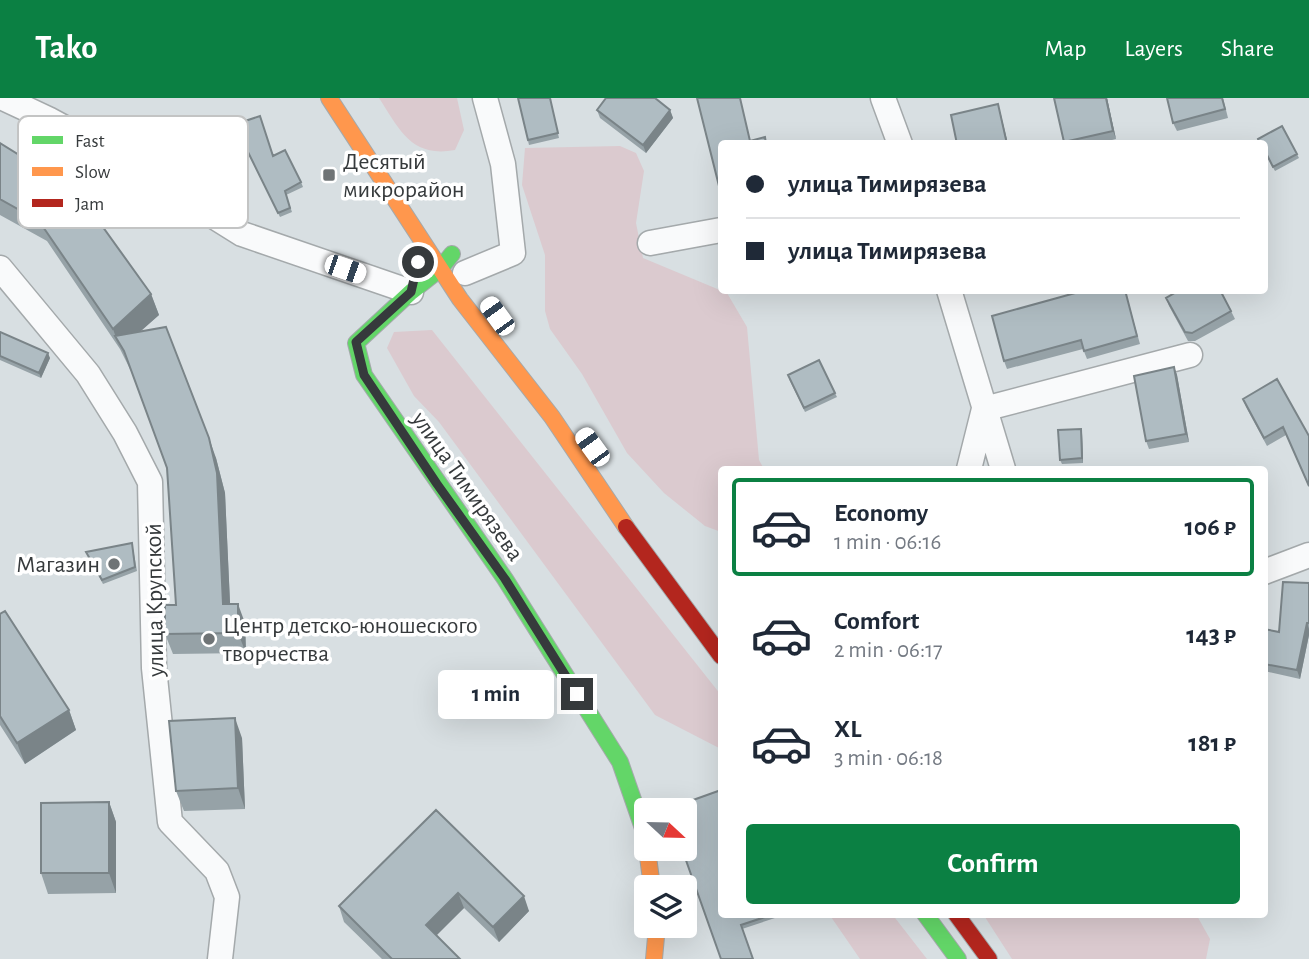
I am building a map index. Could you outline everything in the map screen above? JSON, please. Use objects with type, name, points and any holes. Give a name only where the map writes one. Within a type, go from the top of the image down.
[{"type":"main road","points":[[329,98],[460,299],[552,417],[615,513],[718,652]]},
{"type":"main road","points":[[423,242],[426,294]]},
{"type":"main road","points":[[426,294],[440,269],[459,264]]},
{"type":"main road","points":[[426,294],[460,299]]},
{"type":"main road","name":"улица Тимирязева","points":[[426,294],[356,342],[364,375],[505,579],[620,762],[634,802]]},
{"type":"main road","points":[[545,382],[584,436]]},
{"type":"main road","points":[[928,918],[958,959]]},
{"type":"main road","points":[[959,918],[989,959]]},
{"type":"main road","points":[[654,959],[656,938]]},
{"type":"street","points":[[3,98],[42,116]]},
{"type":"street","points":[[459,264],[513,253],[503,164],[485,98]]},
{"type":"street","points":[[883,98],[899,140]]},
{"type":"street","points":[[232,228],[242,234],[426,294]]},
{"type":"street","points":[[650,243],[718,231]]},
{"type":"street","name":"улица Крупской","points":[[0,268],[88,374],[125,433],[150,482],[154,668],[170,822],[217,871],[228,897],[220,959]]},
{"type":"street","points":[[950,294],[1002,466]]},
{"type":"street","points":[[984,409],[1190,355]]},
{"type":"street","points":[[969,466],[984,409]]},
{"type":"street","points":[[1268,570],[1309,555]]},
{"type":"shaded area","points":[[379,98],[457,98],[464,130],[455,150],[428,150],[408,139]]},
{"type":"shaded area","points":[[620,146],[636,153],[644,171],[636,223],[643,258],[718,289],[718,294],[728,294],[747,327],[759,460],[762,466],[718,466],[718,531],[705,526],[664,493],[627,453],[582,374],[550,329],[545,311],[545,255],[522,185],[525,148]]},
{"type":"shaded area","points":[[432,330],[718,691],[718,747],[655,715],[439,422],[414,396],[387,348],[394,332]]},
{"type":"shaded area","points":[[832,918],[895,918],[927,959],[860,959]]},
{"type":"shaded area","points":[[986,918],[1198,918],[1210,939],[1206,959],[1012,959]]},
{"type":"building","points":[[518,98],[550,98],[558,133],[528,140]]},
{"type":"building","points":[[606,98],[655,98],[670,110],[643,145],[597,110]]},
{"type":"building","points":[[697,98],[740,98],[750,140],[718,140],[718,182]]},
{"type":"building","points":[[1054,98],[1106,98],[1113,131],[1064,140]]},
{"type":"building","points":[[1167,98],[1222,98],[1225,109],[1173,123]]},
{"type":"building","points":[[998,104],[1006,140],[956,140],[951,115]]},
{"type":"building","points":[[260,116],[273,156],[285,150],[301,182],[285,191],[290,208],[278,213],[248,152],[248,120]]},
{"type":"building","points":[[1282,126],[1297,154],[1273,167],[1268,157],[1268,140],[1258,139]]},
{"type":"building","points":[[0,143],[18,154],[18,209],[0,199]]},
{"type":"building","points":[[44,228],[104,228],[151,294],[113,329]]},
{"type":"building","points":[[1072,294],[1126,294],[1137,336],[1084,351],[1081,340],[1004,361],[992,316]]},
{"type":"building","points":[[1173,294],[1222,294],[1231,311],[1192,333],[1185,332],[1166,298]]},
{"type":"building","points":[[166,327],[209,438],[217,473],[223,604],[238,604],[238,633],[165,634],[165,605],[176,605],[167,468],[124,351],[115,336]]},
{"type":"building","points":[[0,332],[48,353],[39,373],[0,356]]},
{"type":"building","points":[[819,360],[835,393],[804,408],[788,375]]},
{"type":"building","points":[[1174,367],[1186,434],[1146,441],[1134,376]]},
{"type":"building","points":[[1277,379],[1309,436],[1309,486],[1283,427],[1264,438],[1243,399]]},
{"type":"building","points":[[1081,429],[1082,458],[1060,460],[1058,430]]},
{"type":"building","name":"Магазин","points":[[132,543],[135,567],[102,580],[86,552]]},
{"type":"building","points":[[1283,582],[1309,583],[1309,623],[1297,670],[1268,665],[1268,630],[1279,632]]},
{"type":"building","points":[[5,611],[69,710],[17,743],[0,716],[0,614]]},
{"type":"building","points":[[235,718],[238,788],[176,791],[169,721]]},
{"type":"building","points":[[718,791],[718,918],[762,918],[741,925],[753,959],[721,959],[697,891],[697,875],[691,875],[686,861],[697,861],[697,799]]},
{"type":"building","points":[[109,802],[109,873],[41,873],[41,803]]},
{"type":"building","points":[[436,810],[524,896],[493,927],[458,893],[426,925],[460,959],[392,959],[339,906]]},
{"type":"traffic: fast","points":[[452,254],[440,269],[356,343],[364,375],[505,579],[620,762],[634,802]]},
{"type":"traffic: fast","points":[[928,918],[958,959]]},
{"type":"traffic: slow","points":[[329,98],[460,299],[552,417],[626,527]]},
{"type":"traffic: slow","points":[[649,861],[650,875]]},
{"type":"traffic: slow","points":[[654,959],[656,938]]},
{"type":"traffic: jam","points":[[626,527],[718,652]]},
{"type":"traffic: jam","points":[[959,918],[989,959]]},
{"type":"place","name":"Десятый микрорайон","points":[[329,175]]},
{"type":"place","name":"Магазин","points":[[114,564]]},
{"type":"place","name":"Центр детско-юношеского творчества","points":[[209,639]]},
{"type":"route","points":[[418,262],[411,292],[356,342],[364,375],[505,579],[577,694]]}]
